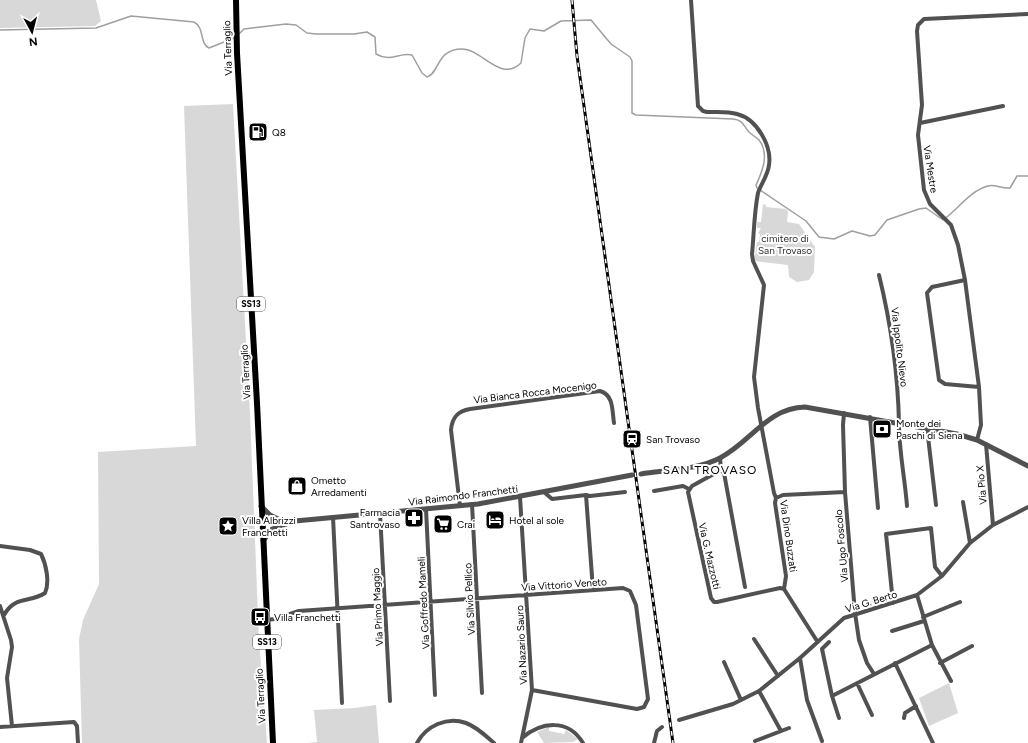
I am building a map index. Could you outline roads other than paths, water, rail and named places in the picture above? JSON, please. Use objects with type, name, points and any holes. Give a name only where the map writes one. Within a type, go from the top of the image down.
[{"type":"main road","name":"Via Terraglio","points":[[236,0],[237,53],[273,743]]},
{"type":"street","name":"Via Dino Buzzati","points":[[691,0],[698,106],[703,111],[707,112],[737,114],[744,116],[760,133],[767,145],[770,159],[768,169],[759,190],[755,210],[752,254],[753,260],[764,285],[754,377],[776,498],[774,503],[786,576],[784,589]]},
{"type":"street","name":"Via Mestre","points":[[977,440],[981,425],[979,386],[965,280],[953,230],[947,220],[930,204],[925,195],[918,135],[922,105],[917,31],[924,19],[939,17],[1028,14]]},
{"type":"street","points":[[920,123],[1003,106]]},
{"type":"street","name":"Via Ippolito Nievo","points":[[879,275],[887,306],[894,348],[899,423]]},
{"type":"street","points":[[965,280],[932,287],[927,293],[940,380],[945,384],[979,386]]},
{"type":"street","name":"Via Bianca Rocca Mocenigo","points":[[460,506],[450,430],[454,417],[459,412],[470,408],[600,390],[605,392],[610,398],[614,423]]},
{"type":"street","points":[[641,474],[699,465],[720,458],[779,412],[799,407],[813,407],[957,434],[986,444],[1028,466]]},
{"type":"street","name":"Via Ugo Foscolo","points":[[844,413],[842,425],[845,492],[855,613],[859,640],[867,663],[874,674]]},
{"type":"street","points":[[870,417],[878,508]]},
{"type":"street","points":[[899,423],[908,506]]},
{"type":"street","points":[[928,428],[936,505]]},
{"type":"street","name":"Via Pio X","points":[[986,444],[993,525]]},
{"type":"street","points":[[720,458],[721,470],[724,473],[745,587]]},
{"type":"street","points":[[654,491],[683,486],[689,489],[721,470]]},
{"type":"street","name":"Via Raimondo Franchetti","points":[[262,522],[281,520],[295,521],[460,506],[520,497],[632,475]]},
{"type":"street","name":"Via G. Mazzotti","points":[[689,489],[688,495],[691,510],[711,598],[714,602],[780,588],[784,589]]},
{"type":"street","points":[[544,492],[552,499],[625,492]]},
{"type":"street","points":[[776,498],[783,495],[845,492]]},
{"type":"street","points":[[586,495],[593,590]]},
{"type":"street","name":"Via Nazario Sauro","points":[[520,497],[532,690],[521,741]]},
{"type":"street","points":[[963,502],[970,543]]},
{"type":"street","name":"Via Silvio Pellico","points":[[472,504],[482,693]]},
{"type":"street","name":"Via Raimondo Franchetti","points":[[261,506],[270,515],[281,520]]},
{"type":"street","name":"Via G. Berto","points":[[679,720],[741,700],[759,691],[800,658],[835,624],[844,618],[855,613],[917,595],[942,576],[970,543],[993,525],[1028,507]]},
{"type":"street","name":"Via Goffredo Mameli","points":[[426,509],[435,695]]},
{"type":"street","name":"Via Primo Maggio","points":[[380,513],[390,701]]},
{"type":"street","points":[[333,517],[342,703]]},
{"type":"street","name":"Via Raimondo Franchetti","points":[[262,542],[272,529],[295,521]]},
{"type":"street","points":[[262,522],[278,526]]},
{"type":"street","points":[[893,603],[886,534],[930,528],[935,567],[942,576]]},
{"type":"street","points":[[0,546],[30,550],[41,554],[46,570],[47,583],[45,593],[40,596],[17,602],[4,615]]},
{"type":"street","name":"Via Vittorio Veneto","points":[[266,620],[275,619],[299,611],[385,604],[623,588],[630,591],[634,598],[646,681],[648,698],[646,704],[637,709],[532,690]]},
{"type":"street","points":[[784,589],[817,641]]},
{"type":"street","points":[[917,595],[932,645],[940,663],[951,681]]},
{"type":"street","points":[[892,631],[924,619],[960,602]]},
{"type":"street","points":[[0,606],[4,615],[12,647],[7,678],[12,726]]},
{"type":"street","points":[[754,639],[778,676]]},
{"type":"street","points":[[829,642],[822,649],[832,696],[839,718]]},
{"type":"street","points":[[832,696],[932,645]]},
{"type":"street","points":[[940,663],[972,646]]},
{"type":"street","points":[[800,658],[807,700],[822,741]]},
{"type":"street","points":[[724,662],[741,700]]},
{"type":"street","points":[[895,663],[933,743]]},
{"type":"street","points":[[857,683],[872,715]]},
{"type":"street","points":[[759,691],[780,731]]},
{"type":"street","points":[[904,718],[905,713],[916,706]]},
{"type":"street","points":[[418,743],[424,733],[430,728],[441,723],[454,721],[471,725],[494,743]]},
{"type":"street","points":[[0,727],[74,722],[77,726],[78,743]]},
{"type":"street","points":[[521,741],[543,726],[556,724],[572,731],[583,743]]},
{"type":"street","points":[[654,743],[656,732],[662,727]]},
{"type":"street","points":[[755,741],[790,728]]},
{"type":"waterway","points":[[0,30],[96,28],[131,16],[194,22],[200,28],[204,43],[209,48],[234,38]]},
{"type":"waterway","points":[[239,34],[244,29],[286,24],[296,25],[307,33],[316,34],[354,34],[367,32],[375,37],[376,54],[386,58],[407,54],[412,55],[422,73],[427,77],[431,75],[447,53],[462,49],[469,50],[498,67],[506,69],[513,68],[521,63],[525,38],[530,29],[544,31],[561,21],[591,20],[611,44],[630,57],[632,61],[632,113],[636,115],[733,119],[741,122],[749,132],[759,140],[764,151],[764,163],[756,185],[757,188],[806,221],[819,237],[834,239],[852,231],[870,236],[875,235],[887,220],[926,208],[943,220],[969,196],[981,188],[988,186],[1010,188],[1017,176],[1028,176]]},
{"type":"railway","points":[[572,0],[577,56],[673,743]]},
{"type":"place","name":"Q8","points":[[258,132]]},
{"type":"place","name":"Monte dei Paschi di Siena","points":[[882,429]]},
{"type":"place","name":"San Trovaso","points":[[632,439]]},
{"type":"place","name":"Ometto Arredamenti","points":[[297,486]]},
{"type":"place","name":"Farmacia Santrovaso","points":[[414,518]]},
{"type":"place","name":"Hotel al sole","points":[[495,520]]},
{"type":"place","name":"Crai","points":[[443,524]]},
{"type":"place","name":"Villa Albrizzi Franchetti","points":[[228,526]]},
{"type":"place","name":"Villa Franchetti","points":[[260,617]]},
{"type":"district","name":"SAN TROVASO","points":[[710,470]]},
{"type":"park label","name":"cimitero di San Trovaso","points":[[785,244]]}]
